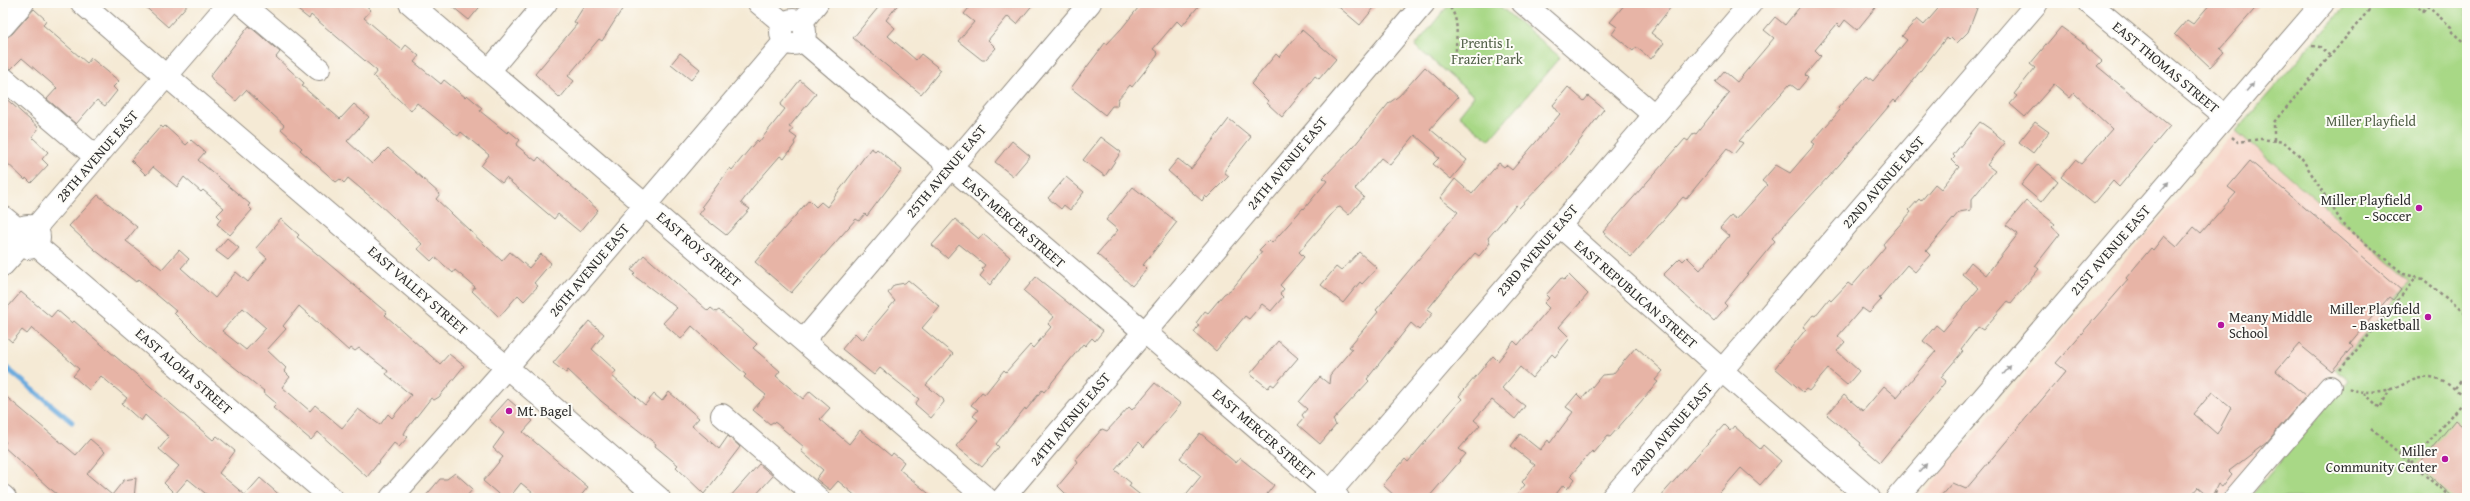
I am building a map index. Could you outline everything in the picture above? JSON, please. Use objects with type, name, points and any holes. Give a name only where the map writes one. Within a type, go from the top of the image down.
[{"type":"street","points":[[3,26],[23,3]]},
{"type":"street","name":"EAST VALLEY STREET","points":[[82,3],[659,498]]},
{"type":"street","name":"28TH AVENUE EAST","points":[[3,265],[229,3]]},
{"type":"street","points":[[241,3],[319,69]]},
{"type":"street","name":"EAST ROY STREET","points":[[410,3],[804,340],[986,498]]},
{"type":"street","points":[[489,71],[546,3]]},
{"type":"street","name":"EAST MERCER STREET","points":[[759,3],[1144,332],[1331,496]]},
{"type":"street","name":"26TH AVENUE EAST","points":[[391,498],[507,367],[817,3]]},
{"type":"street","name":"25TH AVENUE EAST","points":[[804,340],[950,166],[1090,3]]},
{"type":"street","name":"24TH AVENUE EAST","points":[[1003,498],[1424,3]]},
{"type":"street","points":[[1523,3],[1654,115]]},
{"type":"street","name":"22ND AVENUE EAST","points":[[1612,498],[2037,3]]},
{"type":"street","name":"EAST THOMAS STREET","points":[[2089,3],[2227,125]]},
{"type":"street","name":"21ST AVENUE EAST","points":[[1897,498],[2227,125],[2323,3]]},
{"type":"street","name":"23RD AVENUE EAST","points":[[1331,496],[1559,225],[1748,4]]},
{"type":"street","points":[[3,78],[96,157]]},
{"type":"street","name":"EAST ALOHA STREET","points":[[3,217],[332,498]]},
{"type":"street","name":"EAST REPUBLICAN STREET","points":[[1559,225],[1869,498]]},
{"type":"street","points":[[2235,498],[2336,382]]},
{"type":"street","points":[[722,415],[818,498]]},
{"type":"street","points":[[991,498],[996,496],[1003,498]]},
{"type":"path","points":[[1446,3],[1454,13],[1457,20],[1456,57],[1459,61]]},
{"type":"path","points":[[2274,140],[2274,122],[2375,3]]},
{"type":"path","points":[[2414,3],[2423,11],[2428,6],[2451,26],[2452,32],[2467,45]]},
{"type":"path","points":[[2309,46],[2320,47],[2330,56]]},
{"type":"path","points":[[2227,125],[2238,142],[2274,140],[2284,142],[2301,157],[2344,226],[2408,277],[2418,277],[2423,279],[2467,315]]},
{"type":"path","points":[[2411,463],[2467,399],[2455,388],[2430,378],[2407,381],[2390,390],[2364,393],[2352,390],[2336,382],[2418,277]]},
{"type":"path","points":[[2455,388],[2467,374]]},
{"type":"path","points":[[2364,393],[2380,408],[2390,390]]},
{"type":"path","points":[[2371,429],[2448,495],[2445,498]]},
{"type":"shaded area","name":"Meany Middle School","points":[[2236,131],[2411,281],[2224,498],[1919,498]]},
{"type":"green space","name":"Prentis I. Frazier Park","points":[[1450,3],[1496,3],[1560,57],[1489,140],[1459,115],[1474,96],[1415,46]]},
{"type":"green space","name":"Miller Playfield","points":[[2348,3],[2467,3],[2467,498],[2249,498],[2349,381],[2335,369],[2411,281],[2236,131]]},
{"type":"building","points":[[141,3],[189,3],[168,27]]},
{"type":"building","points":[[289,3],[363,3],[371,10],[364,18],[402,50],[406,45],[419,56],[414,62],[441,84],[444,80],[465,97],[467,95],[482,108],[480,111],[507,133],[509,131],[520,140],[516,145],[536,161],[539,157],[598,210],[580,232],[558,214],[554,219],[506,178],[502,183],[481,166],[489,155],[461,132],[458,136],[417,103],[411,111],[373,76],[377,71],[311,15],[309,19]]},
{"type":"building","points":[[448,3],[483,3],[469,20]]},
{"type":"building","points":[[586,3],[626,3],[602,41],[599,39],[568,76],[574,81],[560,98],[535,74],[577,24],[574,22]]},
{"type":"building","points":[[882,3],[899,3],[886,20],[895,28],[888,36],[916,60],[921,54],[941,70],[921,94],[853,38]]},
{"type":"building","points":[[973,3],[1034,3],[1017,24],[1008,16],[988,40],[996,48],[985,60],[982,60],[958,41],[974,22],[964,14]]},
{"type":"building","points":[[1142,3],[1201,3],[1182,26],[1177,21],[1153,49],[1158,53],[1157,56],[1132,87],[1130,85],[1118,99],[1117,106],[1112,106],[1105,115],[1071,88],[1105,43],[1107,44],[1122,28]]},
{"type":"building","points":[[1334,3],[1378,3],[1360,25]]},
{"type":"building","points":[[1626,3],[1674,3],[1651,33],[1664,43],[1651,59],[1636,47],[1633,51],[1612,34],[1617,27],[1610,22]]},
{"type":"building","points":[[1803,3],[1879,3],[1857,30],[1845,20],[1840,27],[1837,24],[1815,50],[1821,56],[1805,75],[1808,78],[1798,90],[1790,84],[1739,141],[1743,143],[1734,154],[1727,149],[1686,199],[1683,197],[1631,257],[1603,232],[1685,139],[1688,141],[1694,133],[1696,134],[1729,93],[1715,82],[1724,71],[1737,82],[1774,38],[1764,30],[1775,17],[1785,25]]},
{"type":"building","points":[[1943,3],[1979,3],[1968,32],[1957,43],[1951,37],[1948,40],[1946,38],[1896,102],[1894,100],[1839,165],[1772,238],[1775,241],[1724,303],[1727,306],[1714,321],[1663,275],[1680,258],[1683,261],[1687,257],[1700,270],[1729,236],[1720,228],[1731,216],[1736,220],[1767,185],[1762,181],[1776,165],[1790,173],[1815,144],[1812,142],[1840,110],[1838,108],[1867,76],[1873,81],[1907,40],[1902,36],[1917,19],[1924,25]]},
{"type":"building","points":[[2211,3],[2260,3],[2220,49],[2224,52],[2210,67],[2175,34],[2187,20],[2193,24]]},
{"type":"building","points":[[34,9],[46,20],[43,25],[87,63],[91,58],[119,81],[113,87],[117,91],[105,106],[97,100],[76,124],[47,99],[57,88],[22,58],[11,69],[3,66],[3,38],[12,34]]},
{"type":"building","points":[[249,26],[280,52],[276,57],[304,83],[302,86],[340,119],[354,104],[369,117],[347,141],[372,164],[388,148],[440,194],[436,199],[502,261],[510,252],[529,268],[541,254],[551,263],[534,283],[538,286],[524,301],[518,295],[499,317],[472,291],[475,287],[455,270],[453,273],[435,257],[431,261],[418,249],[422,244],[378,203],[348,178],[344,183],[340,179],[336,182],[300,150],[302,148],[281,129],[284,125],[246,90],[236,101],[215,83],[210,76]]},
{"type":"building","points":[[2061,27],[2086,45],[2087,48],[2102,61],[2097,66],[2170,126],[2119,187],[2113,181],[2094,204],[2061,177],[2075,160],[2081,164],[2112,129],[2074,93],[2070,98],[2054,84],[2025,117],[2010,104],[2017,96],[2014,94],[2035,68],[2030,64]]},
{"type":"building","points":[[1302,30],[1336,59],[1319,79],[1315,76],[1282,117],[1267,103],[1268,101],[1251,84],[1276,54],[1279,57]]},
{"type":"building","points":[[680,53],[700,69],[691,80],[671,64]]},
{"type":"building","points":[[1425,67],[1458,97],[1430,129],[1467,160],[1451,179],[1433,164],[1439,158],[1435,155],[1436,153],[1415,135],[1390,165],[1381,158],[1355,189],[1364,197],[1349,215],[1340,207],[1337,208],[1299,252],[1304,257],[1280,285],[1284,289],[1280,294],[1283,297],[1271,311],[1262,304],[1249,319],[1245,316],[1216,351],[1194,332],[1199,325],[1196,323],[1205,311],[1208,313],[1224,294],[1232,289],[1262,252],[1259,250],[1269,240],[1272,243],[1303,208],[1304,209],[1327,181],[1323,178],[1354,146],[1389,103],[1399,96]]},
{"type":"building","points":[[800,80],[816,94],[789,127],[793,129],[790,133],[797,138],[794,142],[795,144],[784,159],[780,156],[753,187],[741,203],[750,209],[726,235],[699,214],[704,208],[702,206],[730,168],[732,170],[757,140],[759,142],[785,109],[780,105]]},
{"type":"building","points":[[1568,87],[1584,101],[1588,96],[1604,109],[1565,160],[1519,208],[1516,205],[1488,238],[1490,243],[1479,256],[1475,253],[1448,284],[1428,309],[1433,313],[1419,330],[1411,323],[1367,379],[1369,381],[1333,420],[1336,425],[1320,444],[1298,425],[1304,418],[1302,415],[1307,409],[1299,402],[1320,377],[1329,384],[1330,375],[1352,349],[1349,347],[1378,312],[1376,310],[1458,212],[1440,198],[1455,179],[1472,194],[1499,163],[1504,167],[1506,165],[1512,170],[1560,114],[1553,105]]},
{"type":"building","points":[[3,96],[39,128],[32,137],[48,152],[42,159],[48,165],[31,183],[26,178],[25,180],[3,159]]},
{"type":"building","points":[[1229,119],[1251,137],[1225,170],[1225,173],[1229,176],[1207,198],[1205,196],[1202,201],[1168,171],[1178,159],[1191,169]]},
{"type":"building","points":[[1980,122],[1996,133],[1997,136],[2005,143],[1987,165],[1995,171],[1971,200],[1971,210],[1959,212],[1926,251],[1930,255],[1915,272],[1907,265],[1879,298],[1881,300],[1872,310],[1869,313],[1862,308],[1838,336],[1845,342],[1837,351],[1859,371],[1847,385],[1828,369],[1809,391],[1806,389],[1803,392],[1775,368],[1806,329],[1803,327],[1813,315],[1815,316],[1829,299],[1831,301],[1848,283],[1852,286],[1885,247],[1883,244],[1911,212],[1909,210],[1919,199],[1921,201],[1935,184],[1941,189],[1959,167],[1952,160],[1955,157],[1953,155]]},
{"type":"building","points":[[2035,122],[2049,132],[2033,153],[2019,142]]},
{"type":"building","points":[[161,126],[163,128],[165,126],[186,145],[191,140],[205,152],[198,160],[250,204],[248,206],[252,210],[230,235],[217,224],[221,219],[217,215],[224,208],[203,190],[201,192],[184,177],[177,187],[153,167],[146,175],[131,160]]},
{"type":"building","points":[[1101,137],[1121,152],[1105,176],[1083,160]]},
{"type":"building","points":[[1012,141],[1030,156],[1013,176],[995,162]]},
{"type":"building","points":[[871,148],[875,151],[877,149],[902,170],[867,216],[865,214],[859,221],[856,219],[791,293],[755,262],[809,200],[816,207],[821,202],[827,207]]},
{"type":"building","name":"Meany Middle School","points":[[2250,161],[2401,290],[2393,300],[2389,297],[2350,343],[2353,346],[2332,371],[2299,344],[2276,371],[2306,396],[2266,443],[2229,471],[2232,474],[2222,487],[2218,484],[2211,498],[2198,487],[2189,498],[1939,498],[1952,483],[1966,489],[2066,371],[2056,363],[2128,280],[2126,278],[2151,248],[2153,250],[2164,236],[2177,247],[2194,227],[2201,233],[2236,193],[2228,187]],"holes":[[[2212,392],[2231,408],[2217,434],[2194,414]]]},
{"type":"building","points":[[2038,164],[2058,181],[2041,202],[2021,185]]},
{"type":"building","points":[[1066,177],[1084,192],[1070,210],[1064,205],[1061,209],[1048,198]]},
{"type":"building","points":[[1133,187],[1177,222],[1143,265],[1147,269],[1132,286],[1097,254],[1118,230],[1106,220]]},
{"type":"building","points":[[98,195],[137,227],[126,241],[162,269],[179,250],[189,259],[181,268],[215,298],[236,272],[248,282],[267,258],[256,248],[281,219],[299,235],[297,237],[387,313],[385,315],[440,364],[449,354],[464,366],[439,397],[434,400],[431,398],[406,430],[404,434],[408,437],[399,447],[394,443],[367,477],[318,432],[311,440],[273,408],[277,404],[263,392],[264,391],[203,342],[174,313],[176,311],[138,279],[136,282],[95,250],[69,226]],"holes":[[[299,306],[349,351],[351,348],[355,351],[359,348],[388,371],[386,374],[411,395],[392,418],[388,414],[380,425],[358,409],[342,428],[315,405],[310,411],[282,387],[290,377],[284,371],[286,368],[267,350],[286,329],[283,326]],[[243,308],[266,328],[246,350],[222,331]]]},
{"type":"building","points":[[2026,201],[2055,224],[2052,227],[2060,234],[2035,266],[2039,269],[2011,303],[2008,301],[1983,330],[1978,327],[1961,349],[1963,351],[1941,377],[1946,381],[1880,462],[1860,445],[1861,443],[1827,415],[1844,395],[1863,411],[1884,386],[1897,397],[1936,351],[1923,341],[1936,325],[1943,331],[1979,288],[1962,274],[1971,262],[1986,275],[2018,234],[2006,225]]},
{"type":"building","points":[[955,219],[979,239],[983,234],[1010,257],[990,285],[980,276],[984,271],[982,269],[985,265],[959,244],[947,258],[932,245]]},
{"type":"building","points":[[227,238],[239,248],[228,260],[216,251]]},
{"type":"building","points":[[1359,252],[1377,268],[1362,284],[1360,282],[1343,303],[1321,285],[1336,267],[1341,271]]},
{"type":"building","points":[[644,255],[708,311],[711,308],[716,312],[719,310],[757,344],[753,348],[780,371],[776,376],[803,399],[810,391],[830,408],[820,419],[849,444],[860,430],[891,456],[893,453],[904,462],[899,469],[934,498],[858,498],[838,481],[830,490],[816,479],[823,470],[801,451],[804,447],[776,423],[773,422],[770,424],[753,410],[766,395],[744,377],[746,375],[692,326],[681,339],[663,323],[677,308],[633,275],[635,273],[631,270]]},
{"type":"building","points":[[1569,275],[1588,294],[1559,327],[1570,338],[1555,357],[1552,354],[1532,378],[1520,367],[1502,388],[1525,406],[1515,419],[1492,400],[1474,420],[1480,425],[1459,449],[1466,454],[1428,498],[1397,498],[1383,485],[1405,459],[1408,462],[1462,399],[1459,396],[1493,356],[1498,361],[1514,341],[1518,345],[1549,308],[1544,303],[1549,298],[1546,295],[1561,278],[1564,280]]},
{"type":"building","points":[[1036,277],[1103,331],[1095,341],[1092,338],[1085,346],[1083,344],[1044,392],[1042,390],[1026,410],[1025,408],[996,444],[999,447],[982,467],[956,446],[978,420],[973,416],[978,410],[971,405],[982,392],[985,394],[1004,370],[1006,372],[1030,345],[1033,348],[1051,327],[1048,324],[1054,317],[1024,291]]},
{"type":"building","points":[[908,280],[940,307],[922,328],[953,354],[926,385],[943,399],[944,402],[931,418],[915,404],[919,399],[880,368],[874,375],[842,349],[855,333],[862,340],[895,301],[888,293],[894,285],[905,283]]},
{"type":"building","points":[[21,292],[51,317],[57,310],[72,323],[74,321],[213,440],[217,436],[235,451],[219,473],[245,495],[260,478],[283,498],[211,498],[188,479],[175,494],[164,483],[179,466],[159,449],[169,437],[145,415],[141,421],[122,404],[127,398],[101,376],[89,390],[73,376],[79,369],[32,328],[27,334],[22,330],[12,342],[3,334],[3,313]]},
{"type":"building","points":[[589,321],[604,334],[592,349],[616,371],[612,376],[645,405],[654,394],[662,401],[669,392],[699,418],[692,426],[719,449],[728,436],[740,447],[704,494],[676,467],[678,465],[655,446],[656,444],[601,401],[568,370],[566,373],[553,363]]},
{"type":"building","points":[[1278,341],[1298,358],[1274,386],[1271,384],[1268,388],[1250,374]]},
{"type":"building","points":[[1636,347],[1663,371],[1655,380],[1658,382],[1610,437],[1608,436],[1594,453],[1592,451],[1571,475],[1575,479],[1567,489],[1563,485],[1553,498],[1514,498],[1525,485],[1522,482],[1535,465],[1511,446],[1520,434],[1540,450],[1548,440],[1550,443],[1573,412],[1566,407],[1577,394],[1582,399],[1602,375],[1613,374]]},
{"type":"building","points":[[1155,383],[1181,404],[1144,447],[1139,442],[1115,470],[1131,483],[1129,486],[1144,498],[1070,498],[1058,486],[1078,462],[1076,459],[1102,429],[1107,431],[1129,407],[1132,410]]},
{"type":"building","points":[[3,394],[76,455],[90,439],[105,452],[87,474],[112,495],[124,480],[136,478],[134,498],[62,498],[48,487],[3,446],[6,442],[3,440]]},
{"type":"building","points":[[508,399],[533,421],[523,432],[588,487],[579,498],[539,498],[521,483],[509,498],[503,498],[483,481],[503,457],[493,448],[504,433],[489,420]]},
{"type":"building","name":"Miller Community Center","points":[[2455,420],[2467,430],[2467,498],[2454,498],[2418,465]]},
{"type":"building","points":[[1724,425],[1730,431],[1734,426],[1760,449],[1763,445],[1781,461],[1760,485],[1741,468],[1715,498],[1659,498]]},
{"type":"building","points":[[1200,433],[1236,463],[1240,458],[1274,485],[1264,498],[1183,498],[1201,476],[1180,458]]},
{"type":"building","points":[[759,464],[773,476],[753,498],[729,498]]},
{"type":"building","points":[[455,473],[473,489],[465,498],[424,498],[440,479],[447,479]]},
{"type":"waterway","points":[[3,365],[72,422]]},
{"type":"place","name":"Miller Playfield - Soccer","points":[[2419,208]]},
{"type":"place","name":"Miller Playfield - Basketball","points":[[2428,317]]},
{"type":"place","name":"Meany Middle School","points":[[2221,325]]},
{"type":"place","name":"Mt. Bagel","points":[[509,411]]},
{"type":"place","name":"Miller Community Center","points":[[2445,459]]}]
